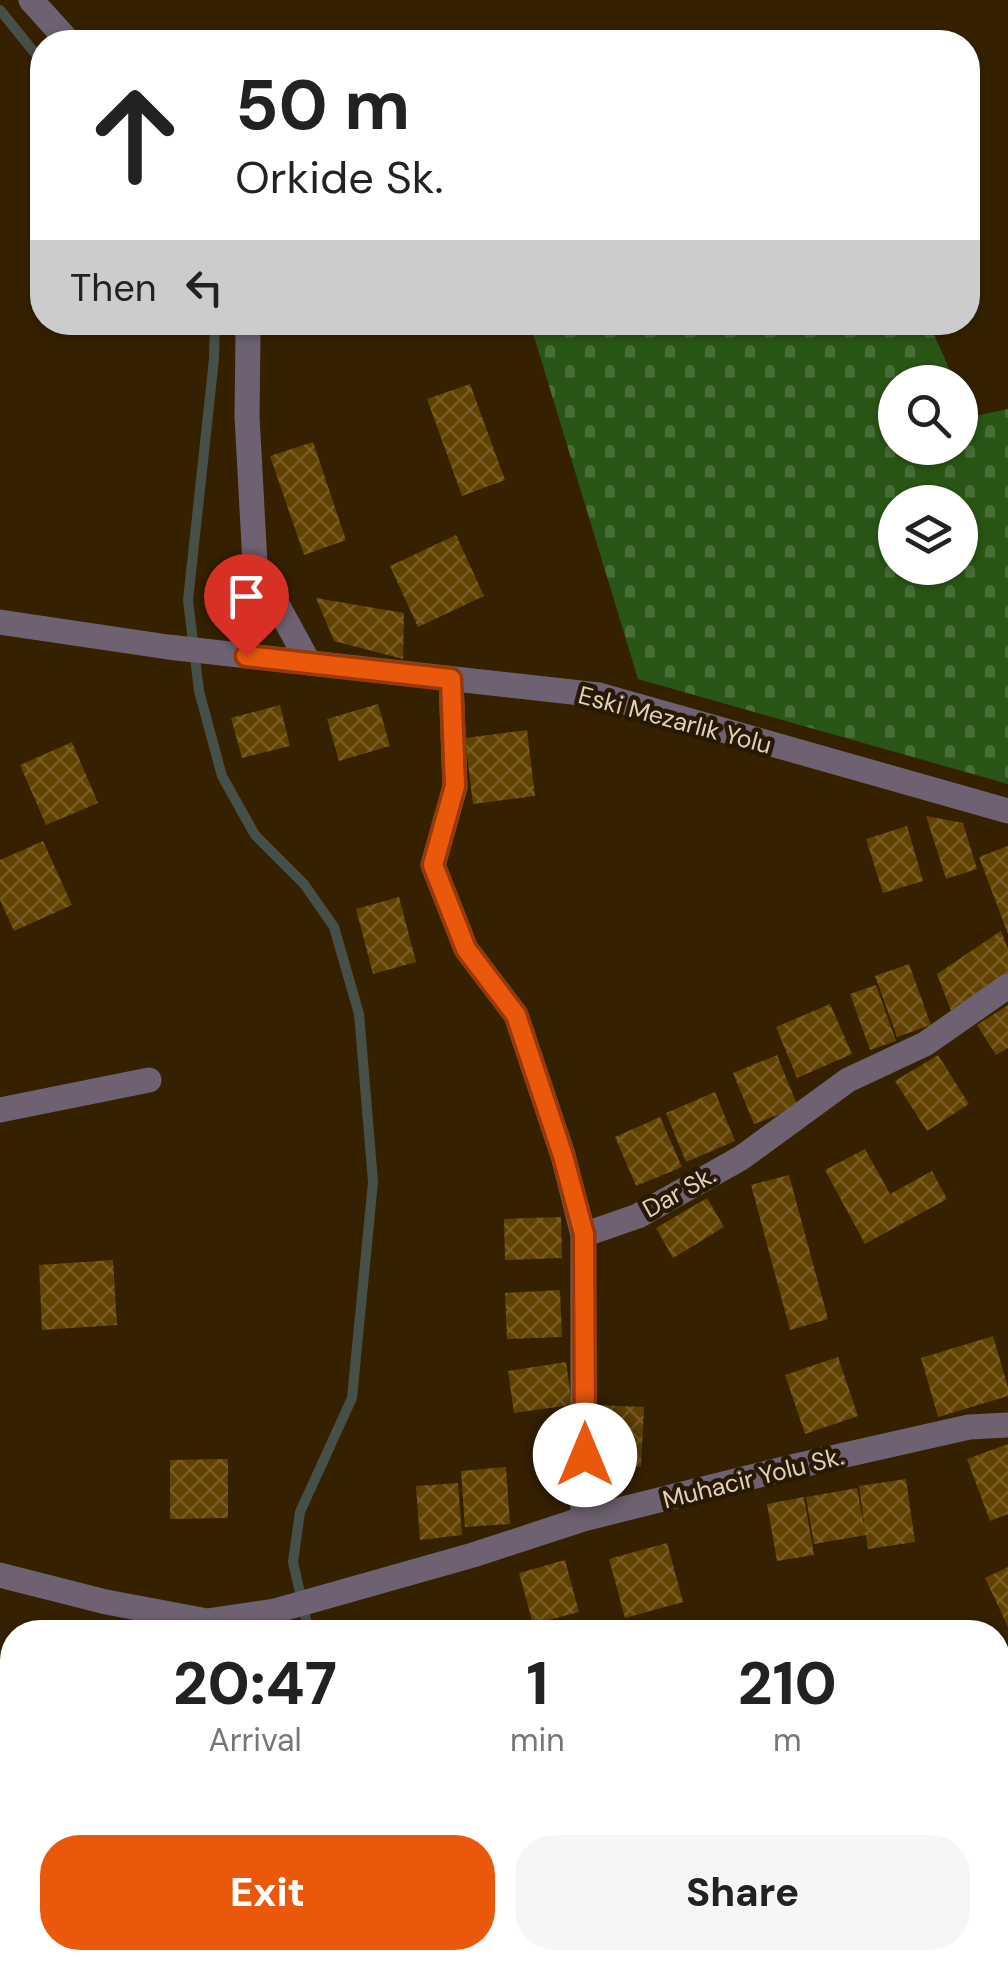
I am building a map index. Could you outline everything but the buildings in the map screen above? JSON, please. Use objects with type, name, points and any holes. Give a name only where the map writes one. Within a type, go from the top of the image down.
[{"type":"street","points":[[31,0],[59,30]]},
{"type":"street","points":[[248,335],[247,416],[255,564],[309,664]]},
{"type":"street","name":"Eski Mezarlık Yolu","points":[[0,622],[168,647],[599,695],[1008,811]]},
{"type":"street","points":[[451,679],[455,786],[433,865],[466,949],[516,1015],[584,1234],[584,1519]]},
{"type":"street","name":"Dar Sk.","points":[[584,1234],[638,1216],[740,1158],[848,1080],[925,1044],[1008,986]]},
{"type":"street","points":[[0,1110],[150,1080]]},
{"type":"street","name":"Muhacir Yolu Sk.","points":[[234,1620],[473,1555],[584,1519],[969,1427],[1008,1425]]},
{"type":"street","name":"Muhacir Yolu Sk.","points":[[0,1574],[176,1620]]},
{"type":"green space","points":[[534,335],[934,335],[948,365],[878,365],[878,465],[978,465],[978,415],[1008,409],[1008,784],[638,679]]},
{"type":"waterway","points":[[0,10],[30,47]]},
{"type":"waterway","points":[[215,335],[188,600],[199,691],[222,776],[255,835],[304,884],[334,927],[359,1014],[373,1182],[352,1398],[300,1512],[293,1562],[306,1620]]},
{"type":"route","points":[[246,656],[451,679],[455,786],[433,865],[466,949],[516,1015],[545,1096],[584,1234],[585,1455]]}]
